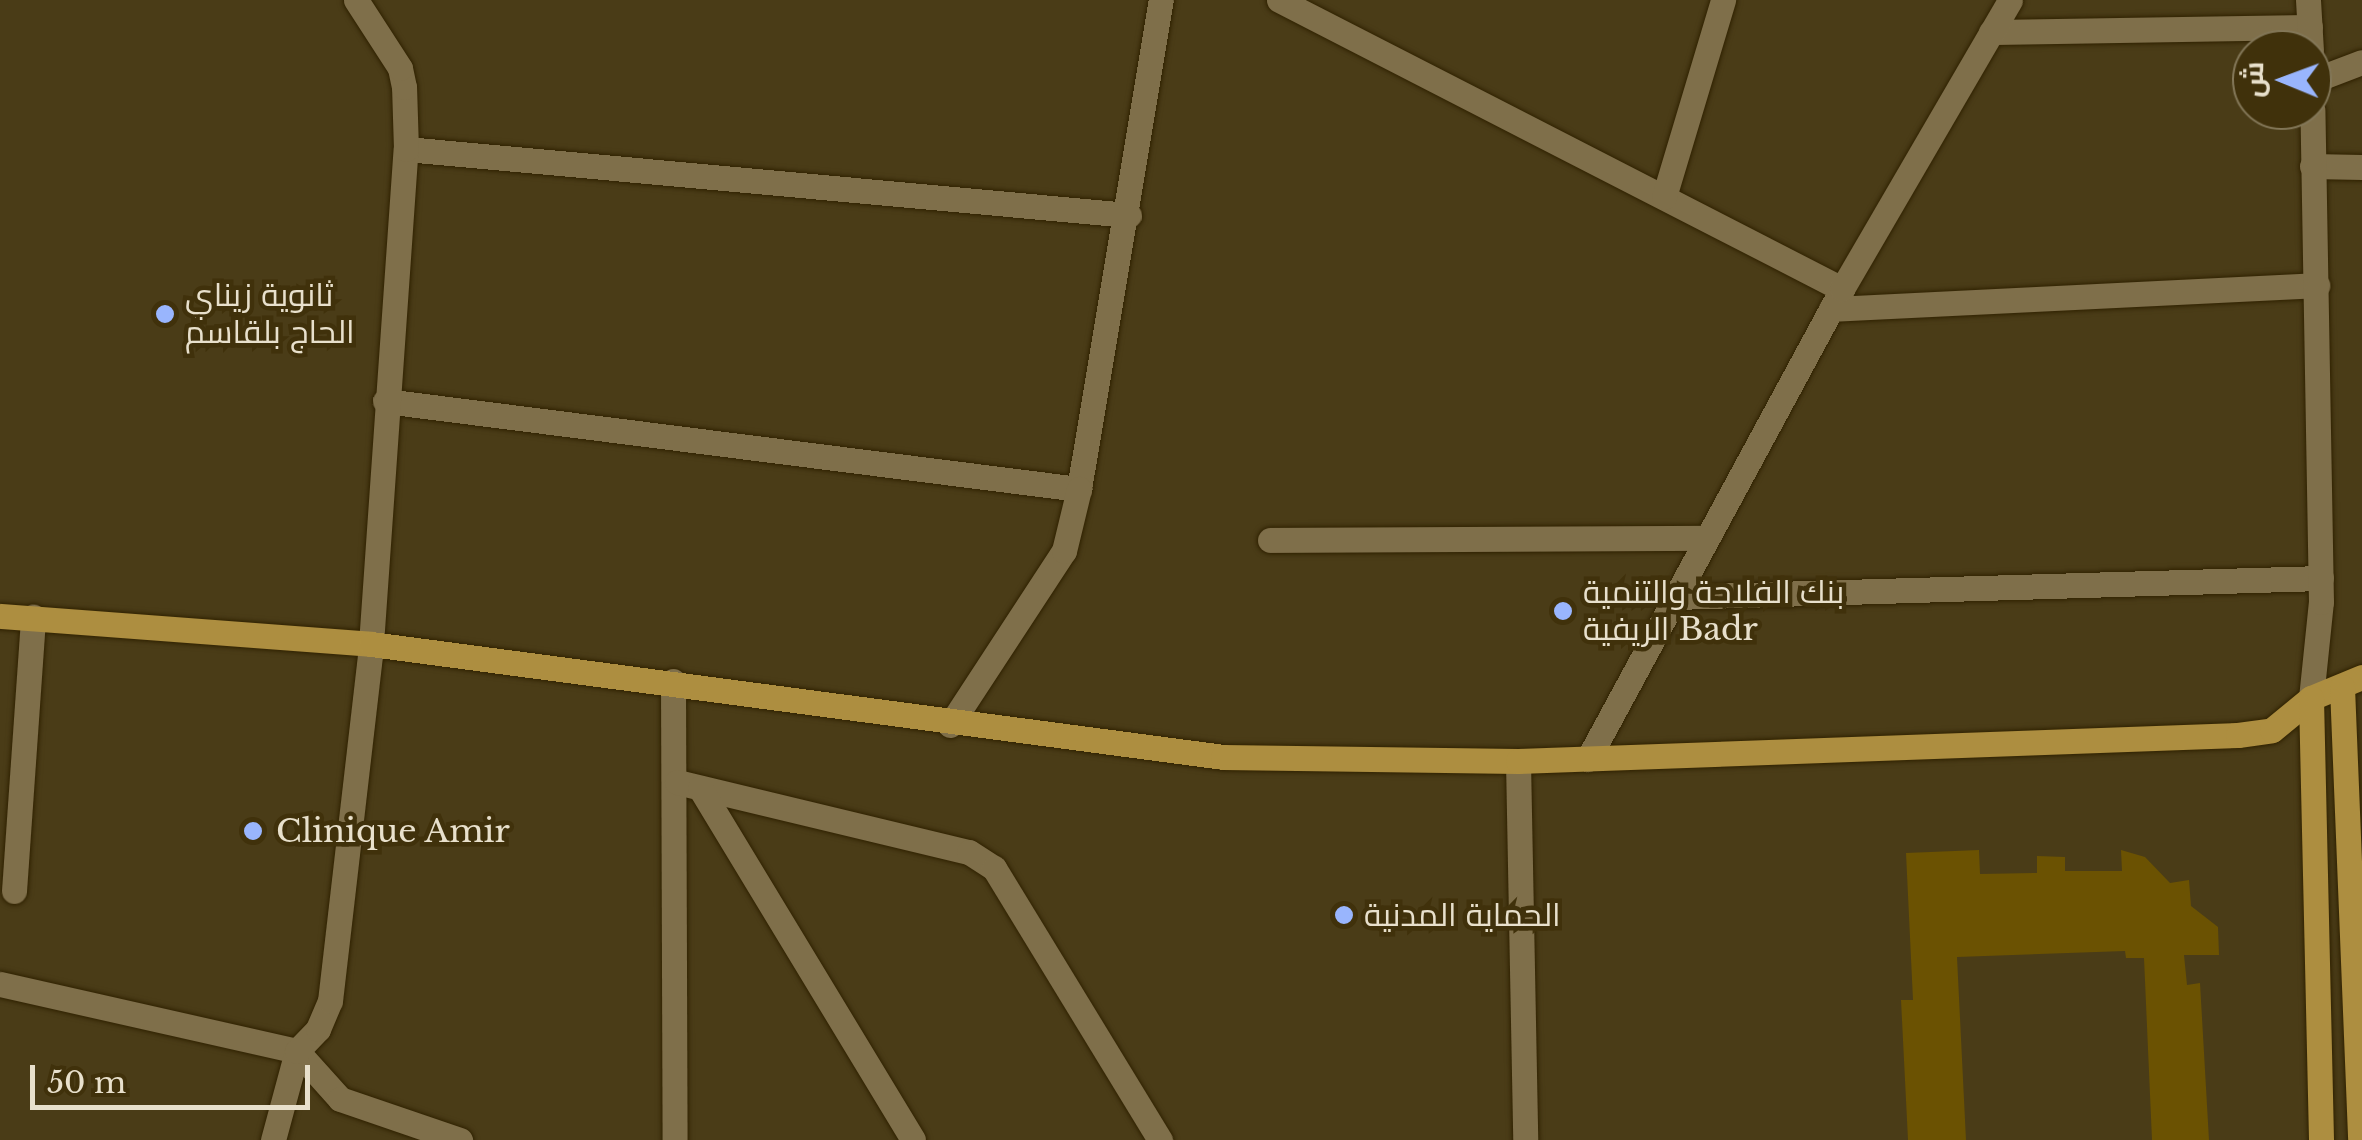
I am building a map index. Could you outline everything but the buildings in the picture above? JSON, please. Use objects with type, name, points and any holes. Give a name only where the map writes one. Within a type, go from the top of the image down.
[{"type":"main road","points":[[0,616],[371,644],[673,681],[950,725],[1223,758],[1518,761],[2272,730],[2313,748],[2354,748]]},
{"type":"main road","points":[[2272,730],[2311,698],[2352,682],[2360,1140]]},
{"type":"main road","points":[[2311,698],[2321,1140]]},
{"type":"street","points":[[273,1140],[297,1051],[318,1029],[330,1002],[371,644],[385,401],[406,149],[400,68],[356,0]]},
{"type":"street","points":[[950,725],[1064,551],[1129,215],[1161,0]]},
{"type":"street","points":[[1279,0],[1321,10],[1664,197],[1836,298],[2317,285]]},
{"type":"street","points":[[1664,197],[1724,0]]},
{"type":"street","points":[[1588,759],[1836,298],[2010,0]]},
{"type":"street","points":[[2308,0],[2310,30]]},
{"type":"street","points":[[1991,32],[2232,37]]},
{"type":"street","points":[[2332,73],[2362,62]]},
{"type":"street","points":[[2311,698],[2320,655],[2312,130]]},
{"type":"street","points":[[406,149],[1129,215]]},
{"type":"street","points":[[2312,166],[2362,167]]},
{"type":"street","points":[[385,401],[1079,489]]},
{"type":"street","points":[[1270,540],[1707,538]]},
{"type":"street","points":[[1674,597],[2320,578]]},
{"type":"street","points":[[14,891],[34,617]]},
{"type":"street","points":[[2320,655],[2352,682]]},
{"type":"street","points":[[673,681],[688,785],[675,1140]]},
{"type":"street","points":[[1518,761],[1525,1140]]},
{"type":"street","points":[[688,785],[913,1140]]},
{"type":"street","points":[[688,785],[968,852],[994,868],[1160,1140]]},
{"type":"street","points":[[0,984],[297,1051],[340,1099],[460,1140]]},
{"type":"place","name":"ثانوية زيناي الحاج بلقاسم","points":[[165,314]]},
{"type":"place","name":"بنك الفلاحة والتنمية الريفية Badr","points":[[1563,611]]},
{"type":"place","name":"Clinique Amir","points":[[253,831]]},
{"type":"place","name":"الحماية المدنية","points":[[1344,915]]}]
